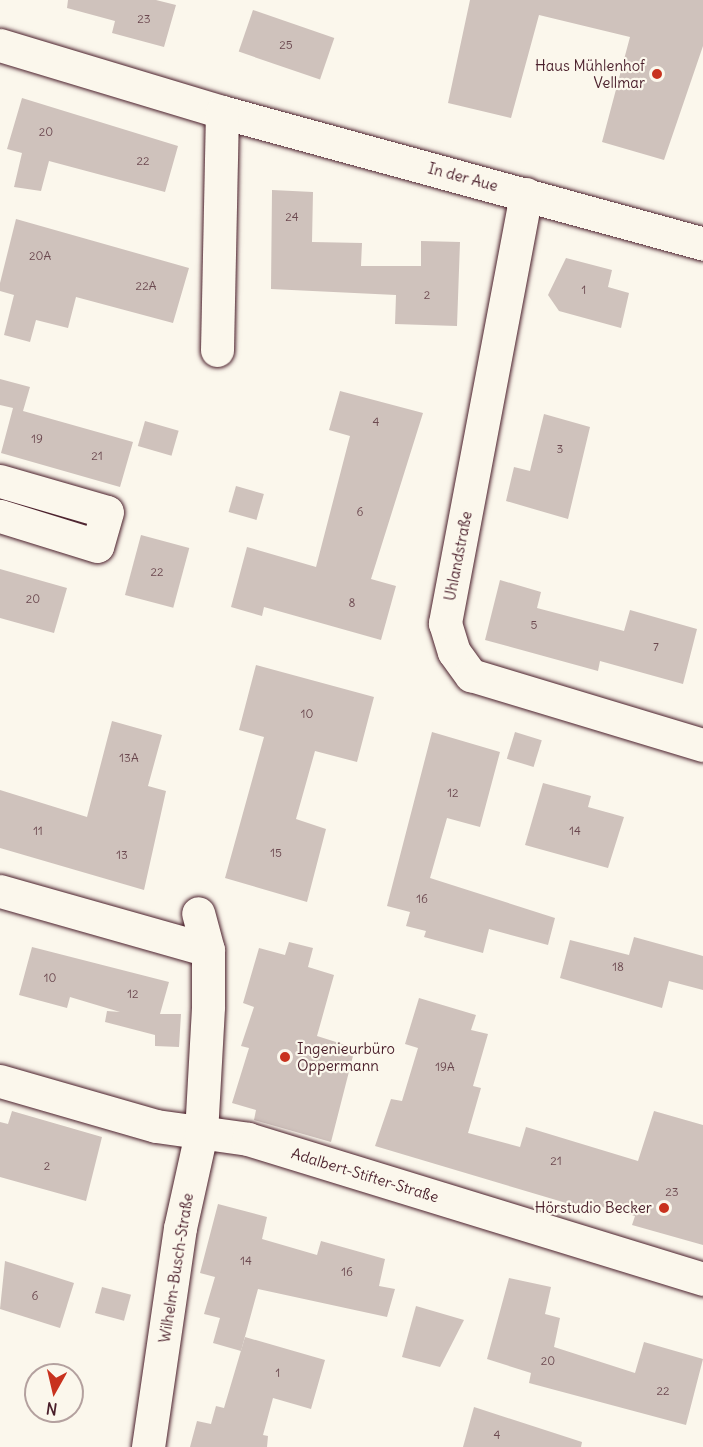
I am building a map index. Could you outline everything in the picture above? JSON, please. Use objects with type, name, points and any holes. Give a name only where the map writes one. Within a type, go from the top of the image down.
[{"type":"street","name":"In der Aue","points":[[0,45],[222,112],[703,244]]},
{"type":"street","points":[[217,350],[222,112]]},
{"type":"street","name":"Uhlandstraße","points":[[526,194],[445,623],[451,642],[471,675],[703,744]]},
{"type":"street","points":[[0,481],[107,512],[97,546],[0,516]]},
{"type":"street","points":[[0,891],[208,950]]},
{"type":"street","points":[[0,1081],[146,1123],[201,1133],[208,950],[198,913]]},
{"type":"street","name":"Adalbert-Stifter-Straße","points":[[201,1133],[248,1139],[703,1279]]},
{"type":"street","name":"Wilhelm-Busch-Straße","points":[[148,1447],[180,1228],[201,1133]]},
{"type":"building","points":[[68,0],[156,0],[176,5],[164,47],[112,33],[115,21],[67,8]]},
{"type":"building","name":"Haus Mühlenhof Vellmar","points":[[470,0],[703,0],[703,46],[664,160],[602,142],[630,37],[539,15],[511,118],[448,103]]},
{"type":"building","points":[[253,10],[334,38],[320,80],[239,52]]},
{"type":"building","points":[[22,98],[178,146],[165,192],[49,161],[41,191],[14,187],[22,153],[7,149]]},
{"type":"building","points":[[272,190],[313,192],[312,242],[362,243],[361,266],[421,266],[421,241],[460,242],[457,326],[395,324],[396,295],[271,289]]},
{"type":"building","points":[[16,219],[189,268],[173,323],[76,297],[68,328],[36,320],[30,342],[4,335],[14,295],[0,291],[0,283]]},
{"type":"building","points":[[566,258],[612,270],[608,287],[629,293],[621,328],[559,311],[548,295]]},
{"type":"building","points":[[0,379],[30,387],[23,411],[133,442],[120,487],[1,453],[13,408],[0,405]]},
{"type":"building","points":[[340,391],[423,413],[371,579],[396,586],[381,640],[264,607],[262,616],[231,607],[247,547],[316,567],[350,436],[329,430]]},
{"type":"building","points":[[544,414],[590,427],[568,519],[506,501],[514,467],[530,471]]},
{"type":"building","points":[[145,421],[179,431],[171,456],[138,446]]},
{"type":"building","points":[[236,486],[264,494],[256,520],[229,512]]},
{"type":"building","points":[[141,535],[189,548],[173,608],[125,595]]},
{"type":"building","points":[[0,569],[67,588],[54,633],[0,618]]},
{"type":"building","points":[[500,580],[541,592],[537,608],[624,631],[630,610],[697,629],[683,684],[600,661],[598,671],[485,640]]},
{"type":"building","points":[[256,665],[374,697],[357,762],[315,751],[296,819],[326,829],[307,902],[225,878],[264,737],[239,730]]},
{"type":"building","points":[[112,721],[162,735],[148,786],[166,791],[144,890],[0,848],[0,790],[87,817]]},
{"type":"building","points":[[432,732],[500,752],[480,827],[447,818],[430,878],[555,918],[548,945],[489,929],[483,953],[424,937],[426,931],[406,926],[410,912],[387,906]]},
{"type":"building","points":[[515,732],[542,740],[534,767],[507,759]]},
{"type":"building","points":[[543,783],[591,796],[588,807],[624,817],[608,868],[525,845]]},
{"type":"building","points":[[634,937],[703,956],[703,990],[669,981],[662,1008],[560,978],[570,940],[629,955]]},
{"type":"building","points":[[289,942],[313,948],[308,967],[334,975],[317,1036],[355,1048],[331,1142],[254,1120],[256,1110],[232,1103],[249,1048],[241,1046],[254,1007],[243,1003],[259,948],[285,955]]},
{"type":"building","points":[[32,947],[169,982],[160,1014],[181,1014],[179,1047],[155,1046],[155,1035],[105,1022],[107,1011],[120,1012],[70,997],[67,1008],[19,995]]},
{"type":"building","points":[[419,998],[476,1015],[471,1030],[488,1034],[473,1086],[481,1088],[468,1133],[520,1147],[526,1127],[638,1161],[654,1111],[703,1125],[703,1245],[632,1225],[635,1216],[585,1202],[583,1208],[375,1146],[391,1099],[402,1101],[418,1048],[405,1044]]},
{"type":"building","points":[[12,1111],[102,1137],[86,1201],[0,1177],[0,1122],[8,1124]]},
{"type":"building","points":[[218,1204],[267,1217],[262,1239],[317,1255],[321,1241],[385,1259],[379,1286],[395,1289],[387,1317],[258,1289],[241,1351],[213,1343],[220,1318],[204,1314],[215,1277],[200,1273]]},
{"type":"building","points":[[5,1261],[74,1283],[60,1328],[0,1309]]},
{"type":"building","points":[[509,1278],[551,1287],[545,1314],[560,1318],[554,1347],[635,1373],[644,1342],[703,1359],[686,1425],[529,1383],[531,1373],[487,1359]]},
{"type":"building","points":[[102,1287],[131,1295],[124,1321],[95,1313]]},
{"type":"building","points":[[416,1306],[464,1320],[440,1367],[402,1357]]},
{"type":"building","points":[[245,1337],[325,1360],[311,1409],[273,1398],[263,1435],[268,1436],[267,1447],[190,1447],[197,1421],[211,1424],[216,1406],[224,1408]]},
{"type":"building","points":[[474,1407],[582,1442],[581,1447],[463,1447]]},
{"type":"place","name":"Haus Mühlenhof Vellmar","points":[[657,74]]},
{"type":"place","name":"Ingenieurbüro Oppermann","points":[[285,1057]]},
{"type":"place","name":"Hörstudio Becker","points":[[664,1208]]}]
